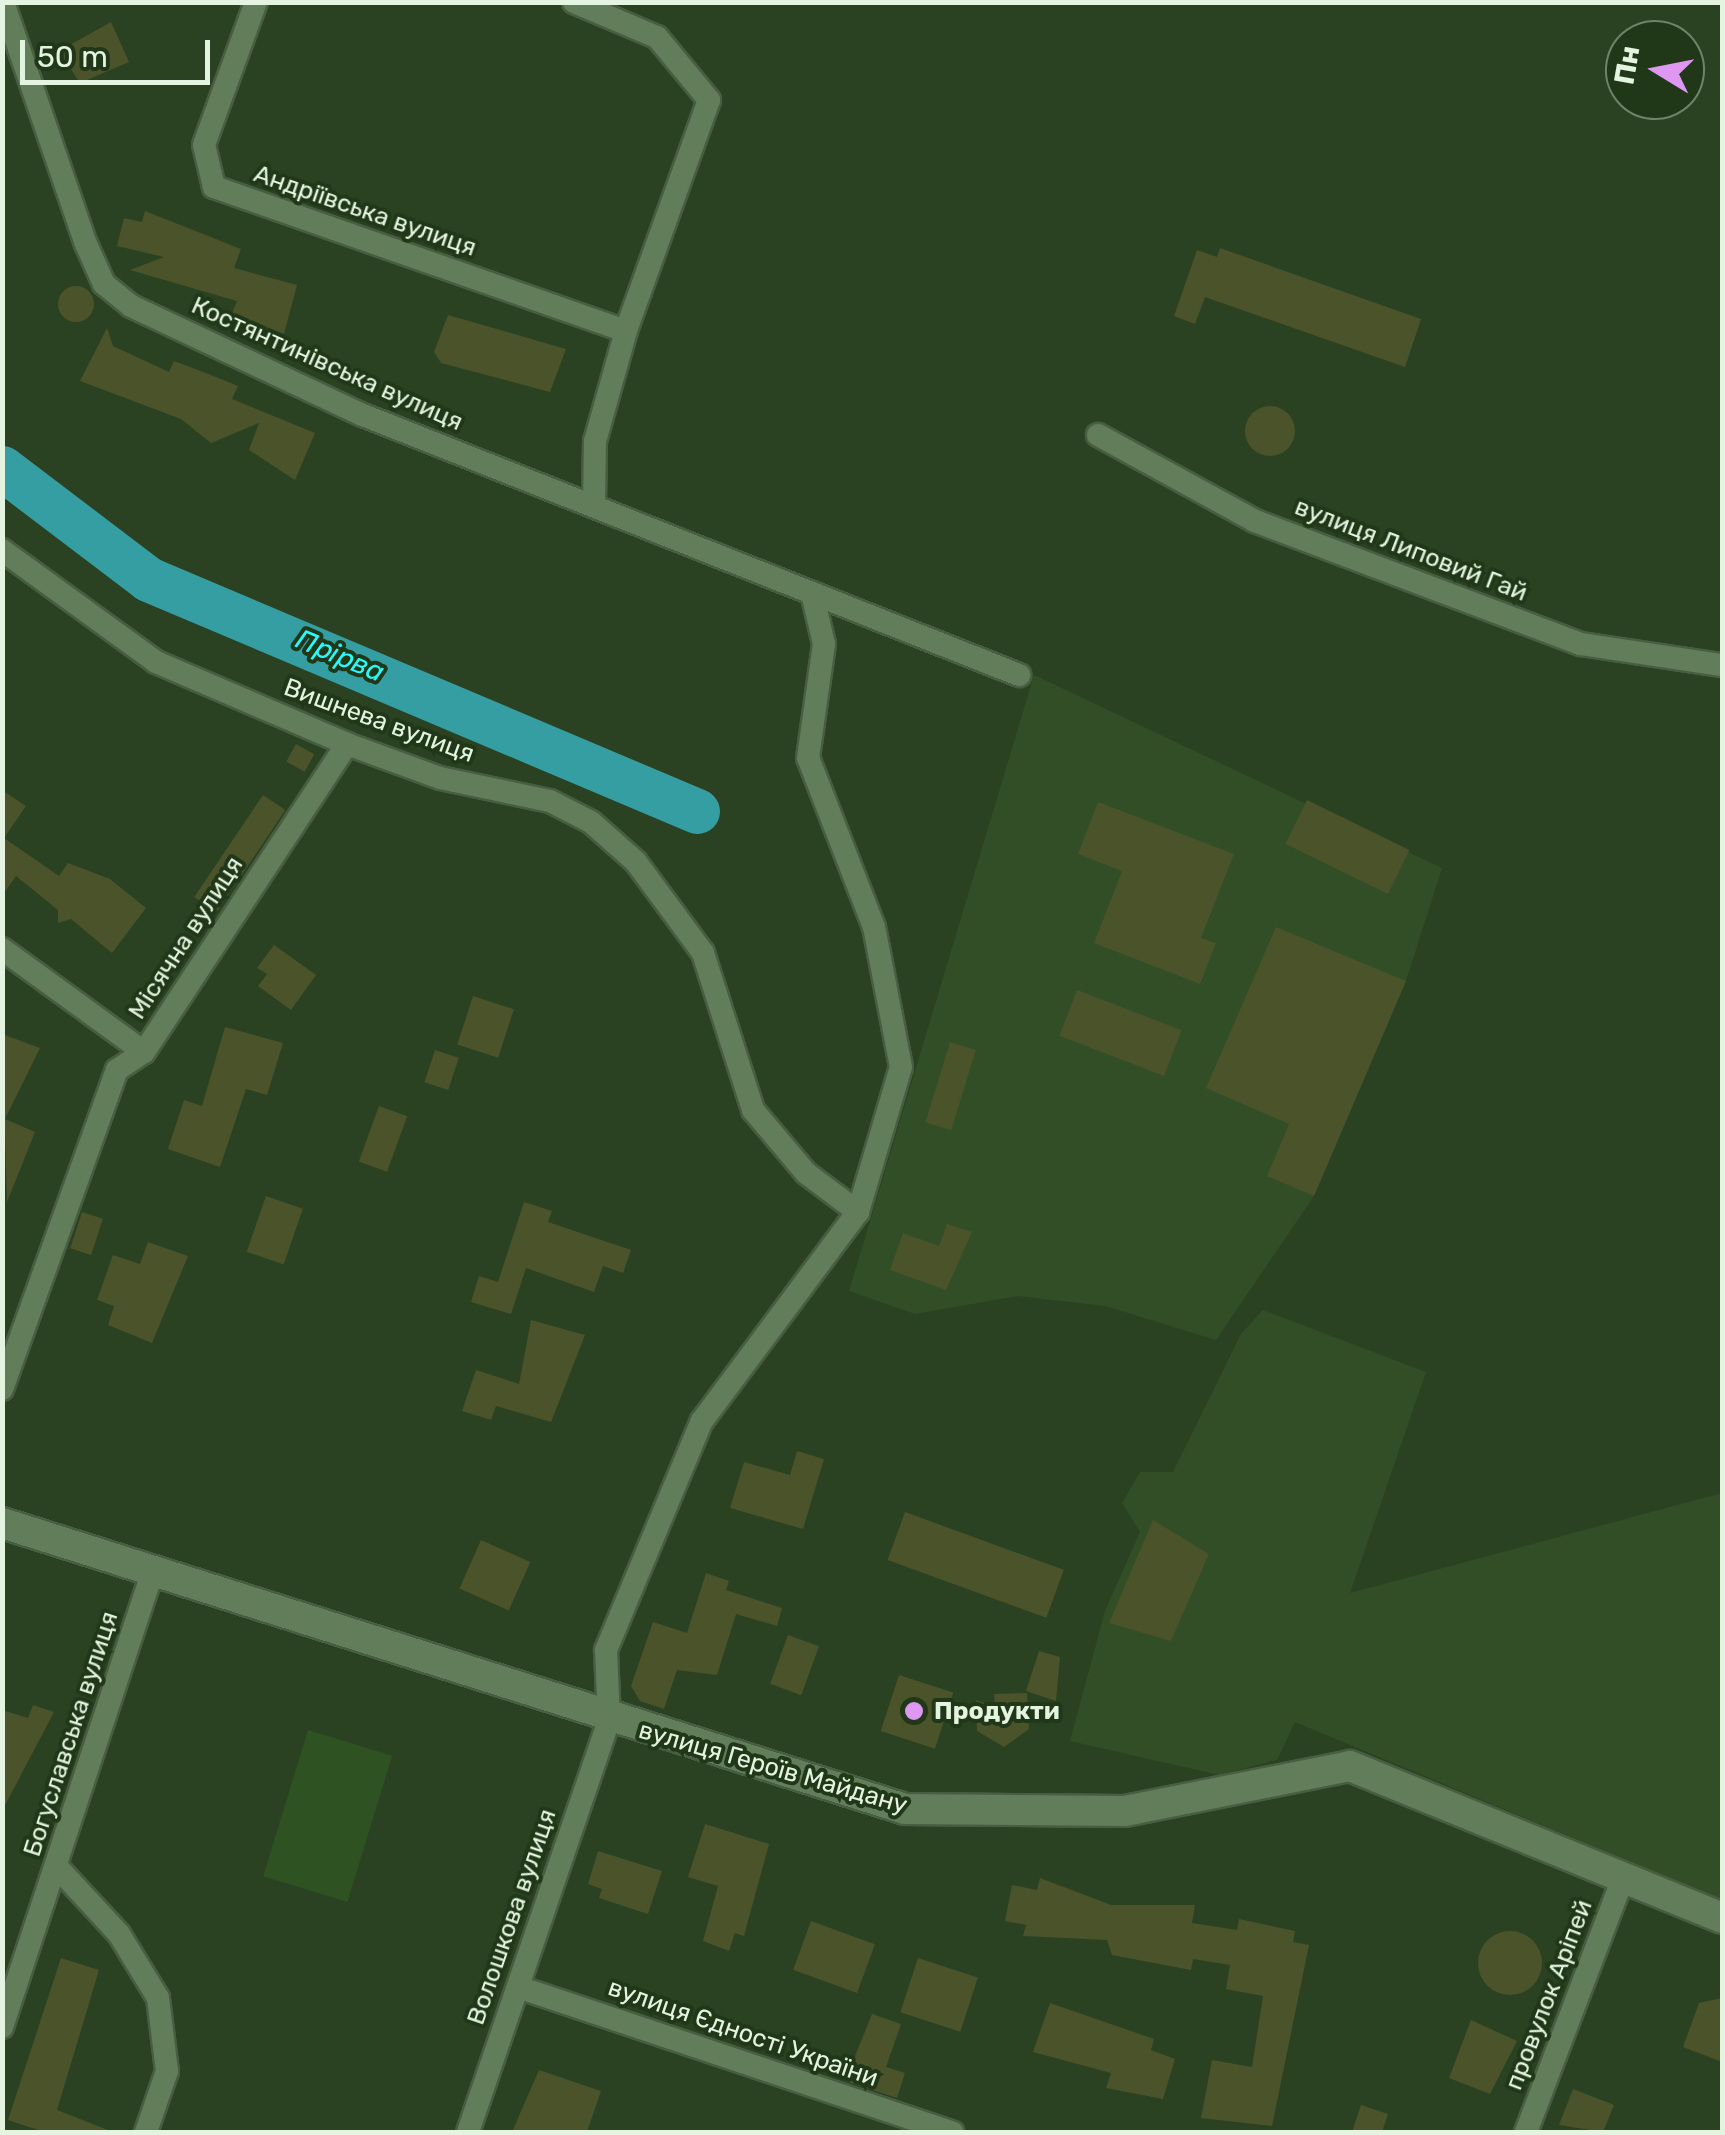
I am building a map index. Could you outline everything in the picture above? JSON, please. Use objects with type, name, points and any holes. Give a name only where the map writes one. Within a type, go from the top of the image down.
[{"type":"street","name":"Костянтинівська вулиця","points":[[3,2],[104,284],[130,306],[363,415],[1019,675]]},
{"type":"street","name":"Андріївська вулиця","points":[[256,2],[204,145],[214,187],[626,332]]},
{"type":"street","points":[[574,2],[657,37],[708,100],[626,332],[596,440],[594,505]]},
{"type":"street","name":"вулиця Липовий Гай","points":[[1098,435],[1255,520],[1582,644],[1722,665]]},
{"type":"street","name":"Вишнева вулиця","points":[[2,550],[156,662],[347,744],[440,778],[550,800],[636,862],[703,953],[753,1110],[806,1174],[858,1212]]},
{"type":"street","points":[[608,1720],[606,1650],[702,1420],[858,1212],[901,1067],[874,927],[808,758],[824,644],[812,593]]},
{"type":"street","name":"Місячна вулиця","points":[[2,1389],[85,1140],[117,1070],[144,1052],[347,744]]},
{"type":"street","points":[[2,949],[144,1052]]},
{"type":"street","name":"вулиця Героїв Майдану","points":[[2,1522],[608,1720],[905,1810],[1126,1812],[1350,1766],[1722,1918]]},
{"type":"street","name":"Богуславська вулиця","points":[[2,2027],[153,1572]]},
{"type":"street","name":"Волошкова вулиця","points":[[468,2132],[608,1720]]},
{"type":"street","points":[[57,1867],[119,1934],[158,1998],[167,2071],[146,2132]]},
{"type":"street","name":"провулок Аріпей","points":[[1526,2132],[1624,1876]]},
{"type":"street","name":"вулиця Єдності України","points":[[518,1986],[952,2132]]},
{"type":"shaded area","points":[[1034,675],[1442,868],[1406,981],[1314,1196],[1216,1340],[1105,1306],[1018,1296],[915,1314],[849,1291]]},
{"type":"shaded area","points":[[1263,1310],[1426,1372],[1350,1593],[1722,1493],[1722,1900],[1295,1722],[1277,1760],[1219,1775],[1070,1741],[1105,1611],[1140,1532],[1122,1503],[1140,1472],[1173,1472],[1241,1334]]},
{"type":"shaded area","points":[[308,1730],[392,1756],[347,1902],[263,1876]]},
{"type":"building","points":[[111,22],[129,62],[80,83],[59,51]]},
{"type":"building","points":[[145,211],[241,249],[234,268],[297,285],[284,334],[232,313],[237,301],[130,270],[164,257],[117,246],[124,218],[142,222]]},
{"type":"building","points":[[1220,248],[1421,319],[1405,367],[1205,297],[1195,324],[1174,316],[1197,250],[1217,257]]},
{"type":"building","points":[[76,286],[89,291],[94,304],[89,317],[76,322],[63,317],[58,304],[63,291]]},
{"type":"building","points":[[448,315],[566,349],[550,392],[441,363],[434,352]]},
{"type":"building","points":[[107,328],[113,346],[169,372],[174,361],[238,386],[232,399],[315,433],[295,480],[249,450],[259,423],[211,443],[181,419],[80,381]]},
{"type":"building","points":[[1270,406],[1288,413],[1295,431],[1288,449],[1270,456],[1252,449],[1245,431],[1252,413]]},
{"type":"building","points":[[296,744],[314,754],[305,772],[286,761]]},
{"type":"building","points":[[2,790],[26,806],[4,838],[59,876],[68,863],[110,879],[146,908],[112,953],[71,919],[58,923],[58,910],[16,876],[2,896]]},
{"type":"building","points":[[263,795],[285,810],[217,912],[194,897]]},
{"type":"building","points":[[1307,800],[1409,850],[1388,894],[1286,844]]},
{"type":"building","points":[[1098,802],[1234,854],[1201,938],[1216,943],[1200,984],[1094,943],[1122,871],[1078,854]]},
{"type":"building","points":[[1276,927],[1406,981],[1314,1196],[1267,1176],[1289,1124],[1206,1088]]},
{"type":"building","points":[[274,945],[316,975],[291,1010],[258,986],[267,974],[257,968]]},
{"type":"building","points":[[1077,990],[1182,1030],[1164,1076],[1059,1036]]},
{"type":"building","points":[[473,996],[514,1009],[498,1058],[457,1045]]},
{"type":"building","points":[[225,1027],[283,1043],[267,1095],[246,1089],[220,1167],[168,1149],[184,1100],[202,1106]]},
{"type":"building","points":[[2,1034],[40,1048],[5,1119],[35,1132],[7,1202]]},
{"type":"building","points":[[950,1042],[976,1050],[951,1130],[925,1122]]},
{"type":"building","points":[[435,1050],[459,1058],[448,1090],[424,1082]]},
{"type":"building","points":[[379,1106],[407,1116],[387,1172],[359,1161]]},
{"type":"building","points":[[266,1196],[303,1209],[284,1264],[247,1252]]},
{"type":"building","points":[[524,1202],[552,1211],[548,1222],[631,1250],[623,1273],[603,1266],[594,1292],[526,1268],[511,1314],[471,1302],[479,1276],[498,1282]]},
{"type":"building","points":[[82,1212],[103,1219],[91,1255],[70,1248]]},
{"type":"building","points":[[947,1224],[972,1232],[946,1290],[890,1270],[903,1233],[939,1246]]},
{"type":"building","points":[[148,1242],[188,1256],[152,1343],[108,1325],[114,1306],[97,1300],[113,1255],[140,1264]]},
{"type":"building","points":[[531,1320],[585,1335],[551,1422],[496,1406],[491,1420],[462,1411],[476,1370],[519,1384]]},
{"type":"building","points":[[797,1451],[824,1459],[803,1529],[730,1508],[744,1462],[790,1475]]},
{"type":"building","points":[[905,1512],[1064,1570],[1046,1618],[888,1560]]},
{"type":"building","points":[[1153,1520],[1209,1554],[1171,1641],[1109,1623]]},
{"type":"building","points":[[481,1540],[530,1562],[509,1610],[459,1588]]},
{"type":"building","points":[[706,1573],[729,1581],[726,1590],[782,1608],[777,1626],[736,1614],[717,1675],[677,1670],[664,1709],[640,1701],[631,1686],[653,1622],[687,1633]]},
{"type":"building","points":[[788,1635],[819,1646],[801,1695],[770,1684]]},
{"type":"building","points":[[1039,1651],[1060,1657],[1056,1701],[1026,1691]]},
{"type":"building","points":[[899,1675],[953,1693],[935,1749],[881,1731]]},
{"type":"building","points":[[1027,1693],[1029,1729],[1004,1747],[977,1731],[976,1700],[995,1707],[994,1694]]},
{"type":"building","points":[[33,1705],[54,1712],[2,1811],[2,1710],[28,1718]]},
{"type":"building","points":[[705,1824],[769,1844],[744,1936],[735,1933],[729,1951],[703,1941],[718,1886],[688,1877]]},
{"type":"building","points":[[598,1851],[662,1871],[648,1914],[599,1898],[602,1889],[588,1884]]},
{"type":"building","points":[[1040,1878],[1111,1905],[1195,1905],[1192,1923],[1237,1930],[1239,1919],[1295,1931],[1293,1942],[1309,1945],[1272,2126],[1201,2118],[1212,2060],[1252,2067],[1263,1996],[1226,1989],[1230,1965],[1193,1959],[1191,1970],[1112,1955],[1107,1940],[1023,1936],[1026,1925],[1005,1921],[1012,1885],[1037,1890]]},
{"type":"building","points":[[811,1921],[875,1944],[857,1993],[793,1970]]},
{"type":"building","points":[[1510,1931],[1532,1941],[1542,1963],[1532,1985],[1510,1995],[1488,1985],[1478,1963],[1488,1941]]},
{"type":"building","points":[[61,1958],[99,1970],[57,2110],[113,2132],[44,2132],[8,2120]]},
{"type":"building","points":[[918,1958],[978,1977],[960,2032],[900,2012]]},
{"type":"building","points":[[1722,1998],[1722,2062],[1683,2047],[1699,2003]]},
{"type":"building","points":[[1050,2003],[1154,2039],[1151,2050],[1175,2059],[1163,2099],[1106,2088],[1111,2073],[1033,2052]]},
{"type":"building","points":[[872,2014],[901,2024],[886,2067],[905,2073],[897,2098],[845,2081]]},
{"type":"building","points":[[1471,2020],[1517,2041],[1490,2094],[1449,2078]]},
{"type":"building","points":[[539,2070],[601,2091],[587,2132],[512,2132]]},
{"type":"building","points":[[1573,2089],[1614,2105],[1603,2132],[1559,2125]]},
{"type":"building","points":[[1361,2105],[1388,2114],[1382,2132],[1352,2132]]},
{"type":"waterway","name":"Прірва","points":[[2,468],[148,579],[697,811]]},
{"type":"place","name":"Продукти","points":[[914,1711]]}]
